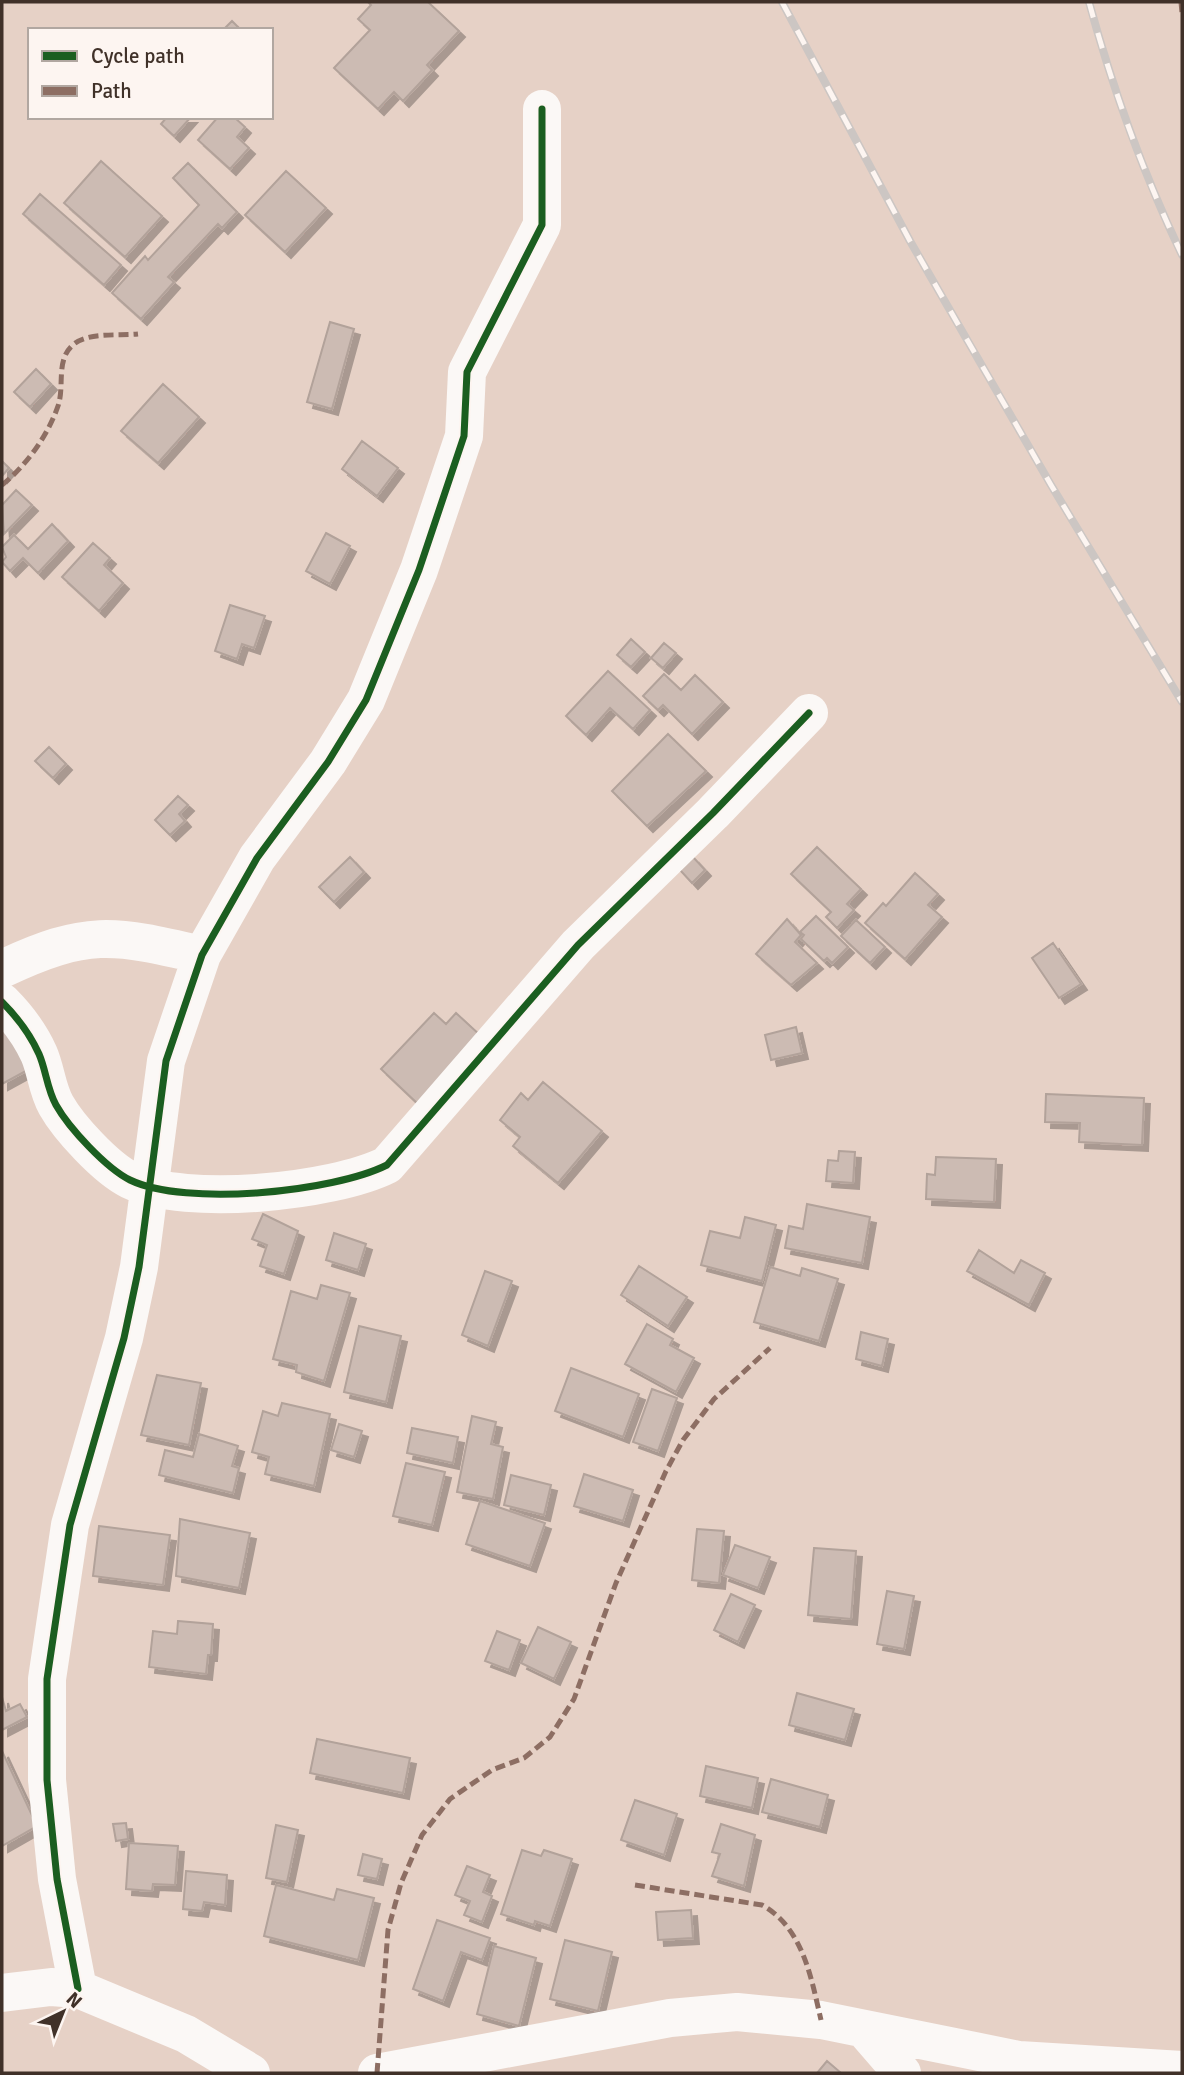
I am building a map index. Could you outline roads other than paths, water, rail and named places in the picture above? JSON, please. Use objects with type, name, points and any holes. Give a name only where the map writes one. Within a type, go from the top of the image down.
[{"type":"street","points":[[78,1989],[57,1879],[47,1780],[47,1679],[70,1525],[124,1338],[139,1267],[166,1060],[202,956],[257,858],[328,762],[366,700],[409,596],[464,436],[467,372],[542,225],[542,109]]},
{"type":"street","points":[[2,1002],[20,1021],[39,1054],[55,1104],[76,1133],[129,1180],[150,1187],[192,1191],[285,1192],[364,1176],[387,1165],[579,945],[713,813],[809,713]]},
{"type":"street","points":[[2,969],[50,946],[96,937],[134,939],[202,956]]},
{"type":"street","points":[[2,1993],[51,1987],[78,1989],[186,2034],[251,2073]]},
{"type":"street","points":[[377,2073],[670,2018],[737,2012],[780,2014],[1018,2060],[1182,2070]]},
{"type":"street","points":[[863,2029],[902,2073]]},
{"type":"railway","points":[[782,2],[910,241],[1051,485],[1182,702]]},
{"type":"railway","points":[[1089,2],[1130,131],[1182,255]]}]
